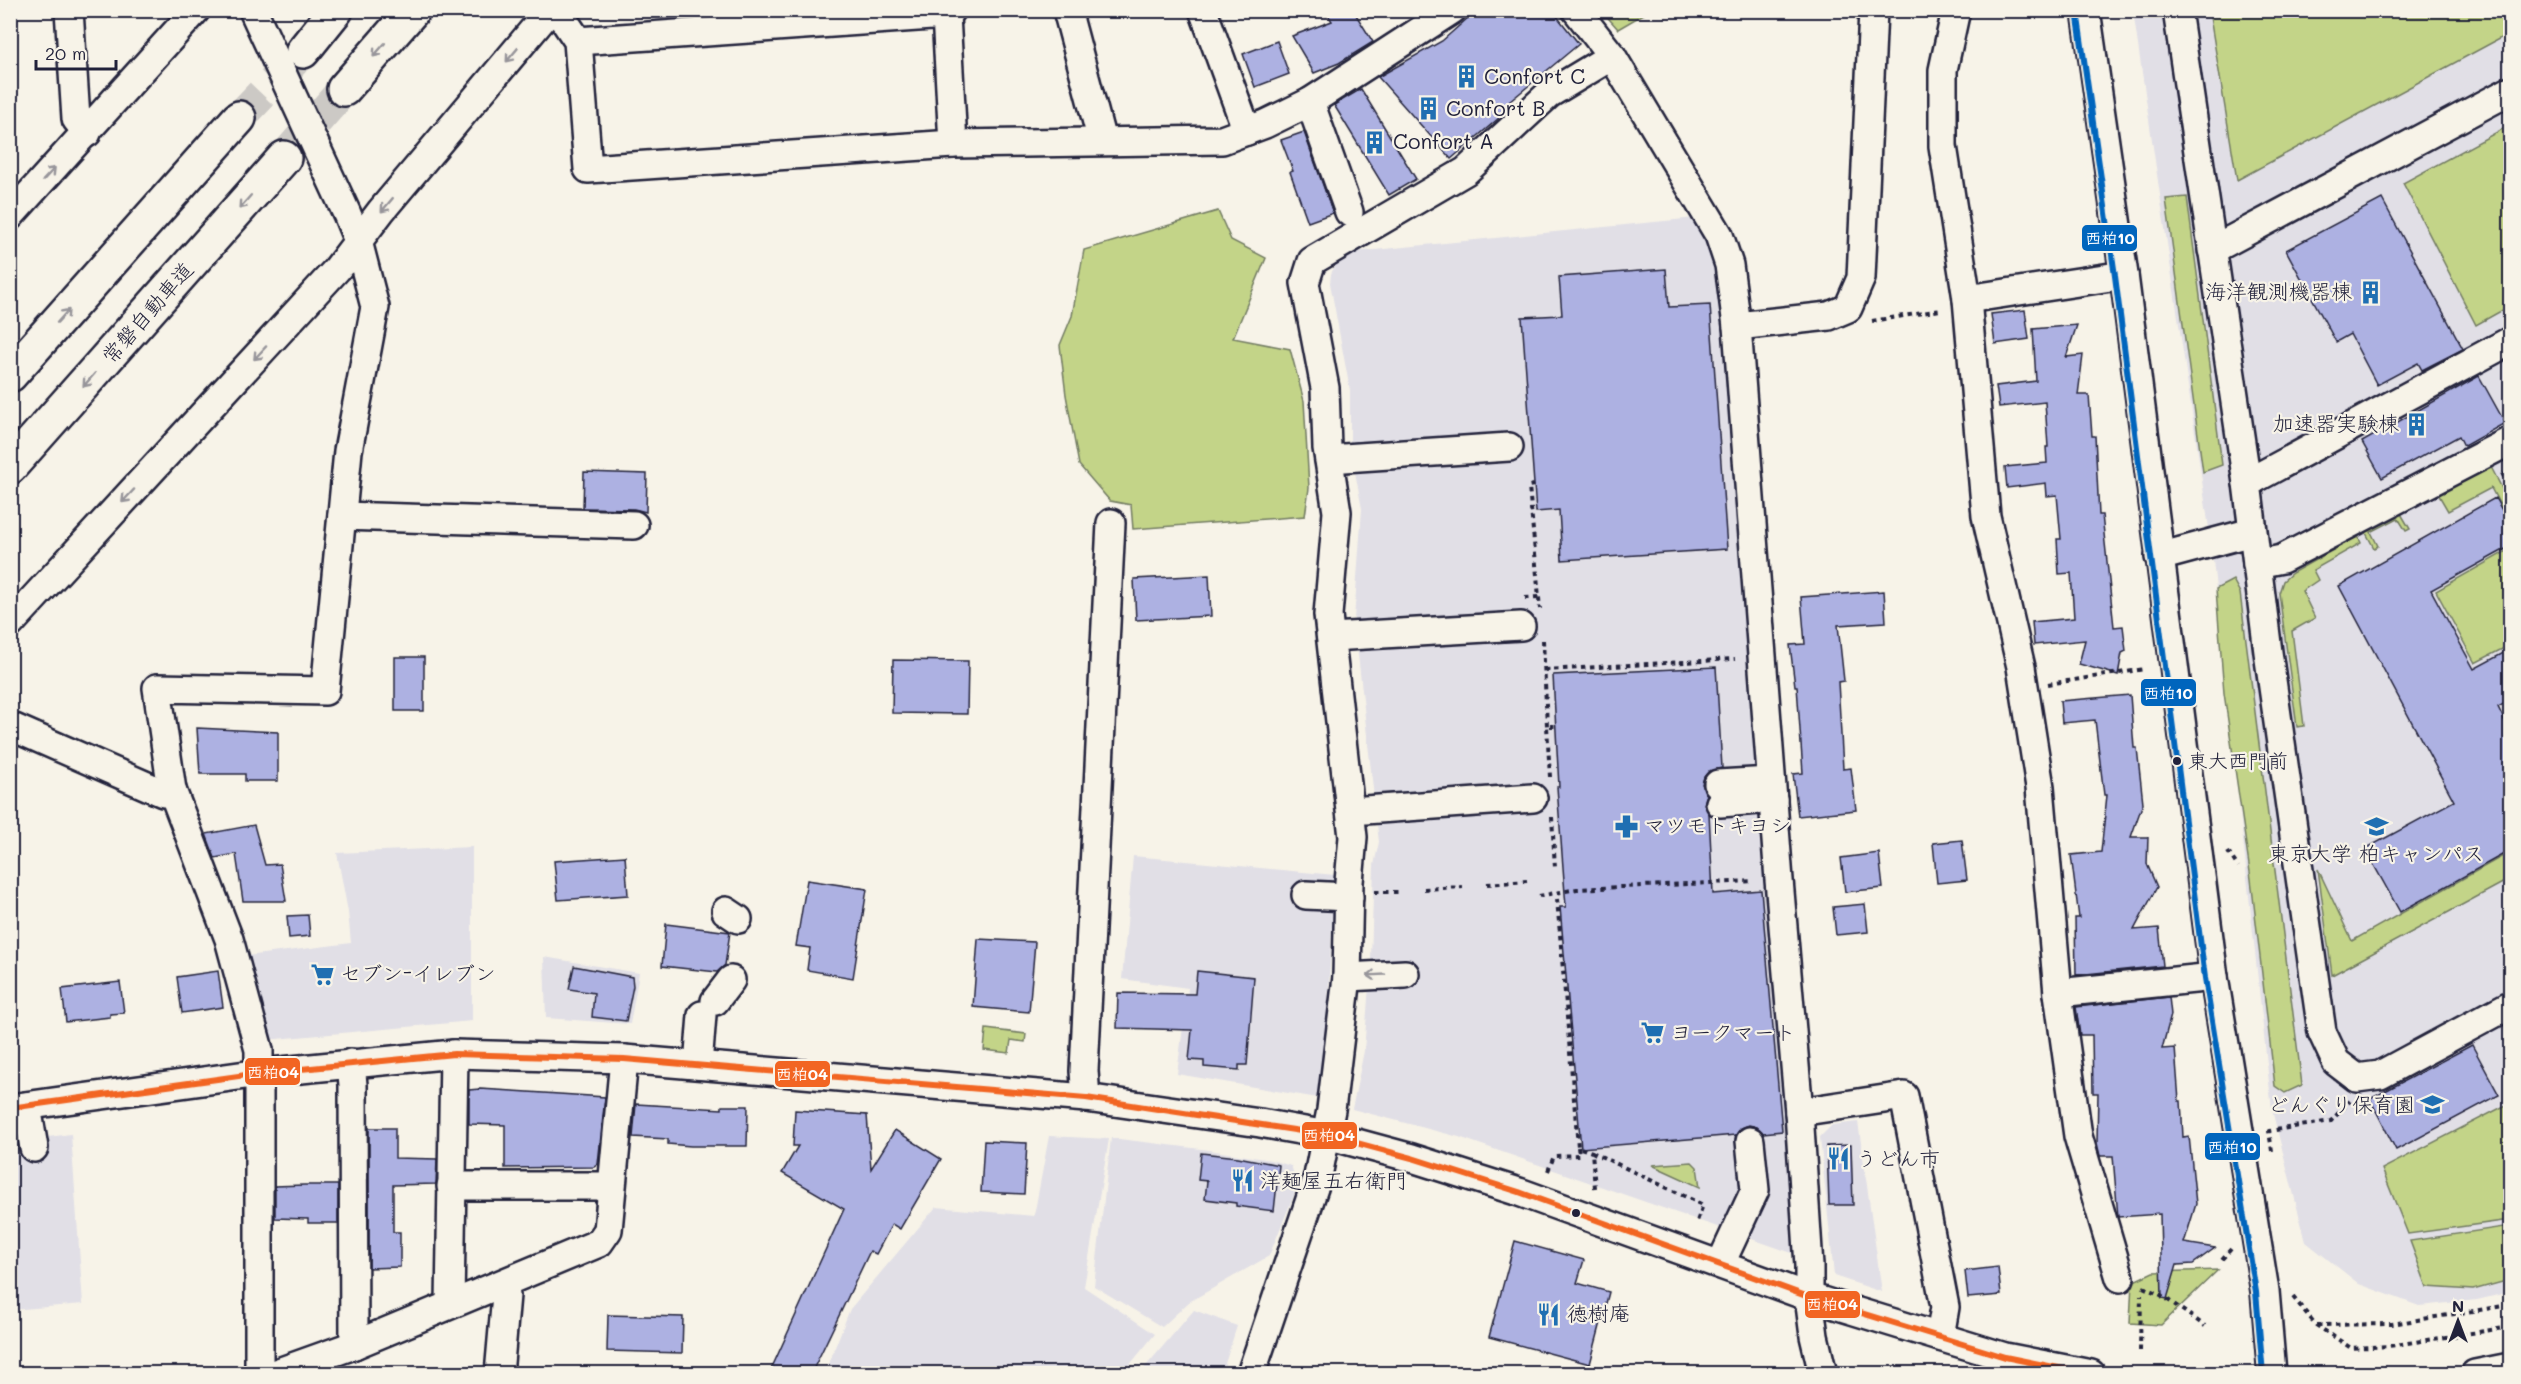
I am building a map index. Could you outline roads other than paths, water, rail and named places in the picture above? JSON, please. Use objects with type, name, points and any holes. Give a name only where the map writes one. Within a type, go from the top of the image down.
[{"type":"highway","points":[[303,51],[336,10]]},
{"type":"highway","points":[[344,89],[413,10]]},
{"type":"highway","points":[[10,375],[239,118]]},
{"type":"highway","name":"常磐自動車道","points":[[10,466],[284,158]]},
{"type":"street","points":[[69,10],[76,119],[87,133]]},
{"type":"street","points":[[10,216],[196,10]]},
{"type":"street","points":[[253,10],[358,241],[375,307],[348,451],[325,691],[157,688],[172,790],[229,939],[256,1036],[260,1073],[259,1374]]},
{"type":"street","points":[[10,624],[337,269],[550,10]]},
{"type":"street","points":[[557,10],[578,41],[588,169],[953,144],[1222,140],[1310,102],[1452,10]]},
{"type":"street","points":[[1067,10],[1102,141]]},
{"type":"street","points":[[1203,10],[1246,131]]},
{"type":"street","points":[[1576,10],[1612,56],[1719,235],[1729,265],[1737,326],[1799,1112],[1809,1260],[1809,1297],[1814,1336],[1823,1374]]},
{"type":"street","points":[[1737,326],[1829,316],[1848,308],[1861,278],[1873,10]]},
{"type":"street","points":[[1956,10],[1943,70],[1943,146],[1967,299],[1986,516],[2024,688],[2040,787],[2058,993],[2078,1136],[2131,1282]]},
{"type":"street","points":[[2086,10],[2124,275],[2214,977],[2265,1291],[2272,1374]]},
{"type":"street","points":[[2177,10],[2247,483],[2256,564],[2322,1032],[2336,1062],[2357,1078],[2380,1075],[2511,1005]]},
{"type":"street","points":[[578,41],[947,12],[953,144]]},
{"type":"street","points":[[1251,1374],[1312,1194],[1327,1135],[1360,895],[1328,615],[1337,512],[1329,459],[1325,388],[1305,283],[1312,261],[1466,171],[1549,94],[1612,56]]},
{"type":"street","points":[[2212,250],[2511,91]]},
{"type":"street","points":[[1310,102],[1349,212]]},
{"type":"street","points":[[1967,299],[2124,275]]},
{"type":"street","points":[[2247,483],[2511,341]]},
{"type":"street","points":[[2256,564],[2283,559],[2511,441]]},
{"type":"street","points":[[1329,459],[1509,447]]},
{"type":"street","points":[[342,516],[634,525]]},
{"type":"street","points":[[1086,1098],[1083,1071],[1111,523]]},
{"type":"street","points":[[2159,557],[2252,532]]},
{"type":"street","points":[[1331,637],[1521,626]]},
{"type":"street","points":[[10,726],[163,793],[172,790]]},
{"type":"street","points":[[1719,793],[1772,790]]},
{"type":"street","points":[[1351,811],[1533,798]]},
{"type":"street","points":[[1306,895],[1360,895]]},
{"type":"street","points":[[1347,977],[1405,974]]},
{"type":"street","points":[[2058,993],[2214,977]]},
{"type":"street","points":[[698,1065],[708,1008],[731,980]]},
{"type":"street","points":[[450,1304],[454,1054]]},
{"type":"street","points":[[33,1148],[19,1107],[260,1073],[454,1054],[624,1059],[1086,1098],[1260,1122],[1327,1135],[1468,1175],[1721,1263],[1809,1297],[2005,1358],[2091,1374]]},
{"type":"street","points":[[273,1374],[354,1345],[599,1243],[608,1230],[624,1059]]},
{"type":"street","points":[[351,1063],[354,1345]]},
{"type":"street","points":[[1799,1112],[1904,1096],[1945,1307],[1940,1337]]},
{"type":"street","points":[[1721,1263],[1755,1190],[1750,1141]]},
{"type":"street","points":[[451,1186],[611,1186]]},
{"type":"street","points":[[499,1374],[506,1295],[500,1286]]},
{"type":"street","points":[[2475,1374],[2511,1367]]},
{"type":"tunnel","points":[[239,118],[302,52]]},
{"type":"tunnel","points":[[284,158],[344,89]]},
{"type":"place","name":"Confort C","points":[[1466,77]]},
{"type":"place","name":"Confort B","points":[[1428,109]]},
{"type":"place","name":"Confort A","points":[[1375,142]]},
{"type":"place","name":"海洋観測機器棟","points":[[2370,292]]},
{"type":"place","name":"加速器実験棟","points":[[2417,424]]},
{"type":"place","name":"東大西門前","points":[[2177,761]]},
{"type":"place","name":"マツモトキヨシ","points":[[1626,826]]},
{"type":"place","name":"東京大学 柏キャンパス","points":[[2376,826]]},
{"type":"place","name":"セブン-イレブン","points":[[322,974]]},
{"type":"place","name":"ヨークマート","points":[[1653,1033]]},
{"type":"place","name":"どんぐり保育園","points":[[2433,1105]]},
{"type":"place","name":"うどん市","points":[[1838,1159]]},
{"type":"place","name":"洋麺屋五右衛門","points":[[1242,1181]]},
{"type":"place","name":"徳樹庵","points":[[1549,1314]]}]
